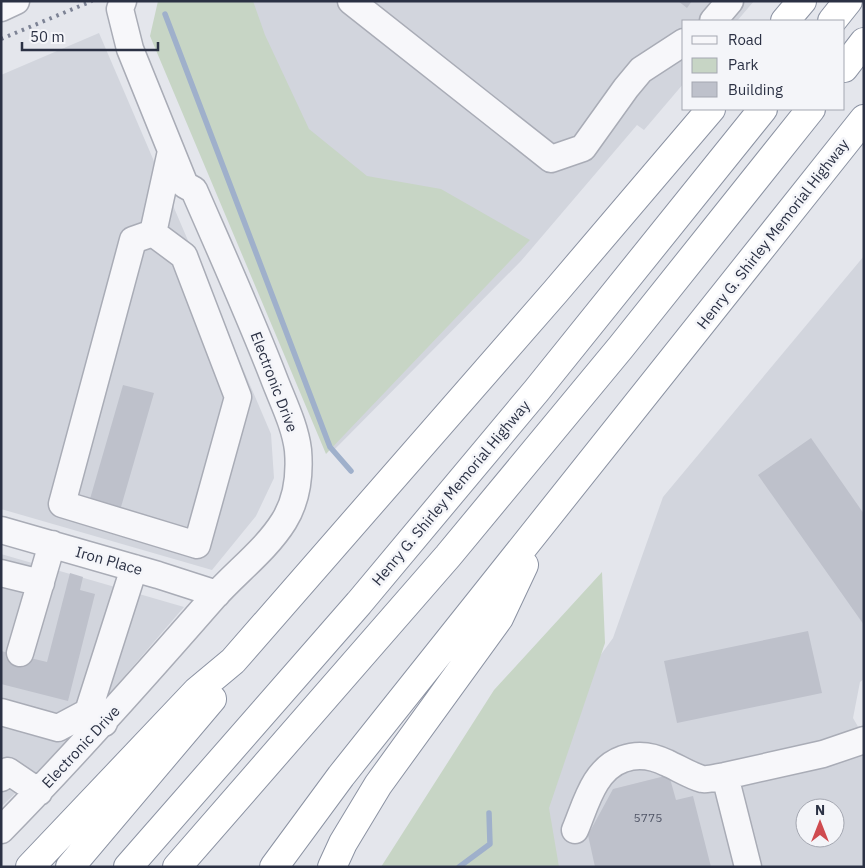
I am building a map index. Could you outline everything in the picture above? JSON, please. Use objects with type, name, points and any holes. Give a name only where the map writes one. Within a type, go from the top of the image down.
[{"type":"highway","points":[[786,20],[802,1]]},
{"type":"highway","points":[[833,20],[848,1]]},
{"type":"highway","points":[[845,67],[864,42]]},
{"type":"highway","points":[[30,867],[198,691],[233,661],[556,291],[710,110]]},
{"type":"highway","name":"Henry G. Shirley Memorial Highway","points":[[128,867],[359,602],[537,390],[762,110]]},
{"type":"highway","points":[[179,865],[448,556],[622,347],[810,110]]},
{"type":"highway","name":"Henry G. Shirley Memorial Highway","points":[[274,867],[341,776],[864,119]]},
{"type":"highway","points":[[332,867],[343,843],[378,785],[499,618],[546,520]]},
{"type":"highway","points":[[70,867],[209,704],[233,661]]},
{"type":"street","points":[[1,8],[16,1]]},
{"type":"street","name":"Electronic Drive","points":[[1,830],[39,792],[96,718],[272,537],[285,520],[295,495],[298,478],[298,449],[292,424],[263,350],[194,190],[185,185],[171,151],[125,35],[120,9],[123,1]]},
{"type":"street","points":[[351,1],[551,159],[583,148],[641,70],[682,43]]},
{"type":"street","points":[[714,20],[730,1]]},
{"type":"street","points":[[153,233],[171,151]]},
{"type":"street","points":[[153,233],[184,256],[238,397],[197,545],[62,504],[133,240],[153,233]]},
{"type":"street","name":"Iron Place","points":[[1,530],[217,594]]},
{"type":"street","points":[[20,653],[52,544]]},
{"type":"street","points":[[1,712],[58,728],[96,718],[134,568]]},
{"type":"street","points":[[2,578],[41,583]]},
{"type":"street","points":[[575,830],[596,780],[606,768],[616,761],[631,756],[646,755],[661,760],[703,780],[823,754],[864,740]]},
{"type":"street","points":[[1,778],[8,771],[39,792]]},
{"type":"street","points":[[725,776],[748,867]]},
{"type":"shaded area","points":[[158,1],[754,1],[738,20],[682,20],[682,85],[644,130],[637,125],[521,261],[332,452],[158,29]]},
{"type":"shaded area","points":[[99,33],[271,434],[274,478],[256,516],[212,570],[1,509],[1,75]]},
{"type":"shaded area","points":[[864,256],[864,679],[860,682],[853,718],[864,737],[864,867],[495,867],[570,697],[613,638],[663,497]]},
{"type":"shaded area","points":[[1,554],[184,607],[67,743],[1,807]]},
{"type":"green space","points":[[158,1],[253,1],[265,35],[309,129],[367,176],[441,189],[530,240],[326,454],[150,36]]},
{"type":"green space","points":[[602,572],[605,643],[549,808],[559,867],[381,867],[494,690]]},
{"type":"building","points":[[678,1],[692,1],[687,8]]},
{"type":"building","points":[[123,385],[154,393],[121,507],[90,499]]},
{"type":"building","points":[[811,438],[864,514],[864,625],[758,475]]},
{"type":"building","points":[[70,573],[83,577],[80,590],[95,594],[68,701],[1,684],[1,651],[47,662]]},
{"type":"building","points":[[808,631],[822,693],[677,723],[664,661]]},
{"type":"building","points":[[669,775],[676,800],[693,796],[711,867],[595,867],[588,835],[613,789]]},
{"type":"waterway","points":[[165,14],[330,447],[351,471]]},
{"type":"waterway","points":[[459,867],[490,844],[489,813]]},
{"type":"railway","points":[[1,39],[92,1]]}]
